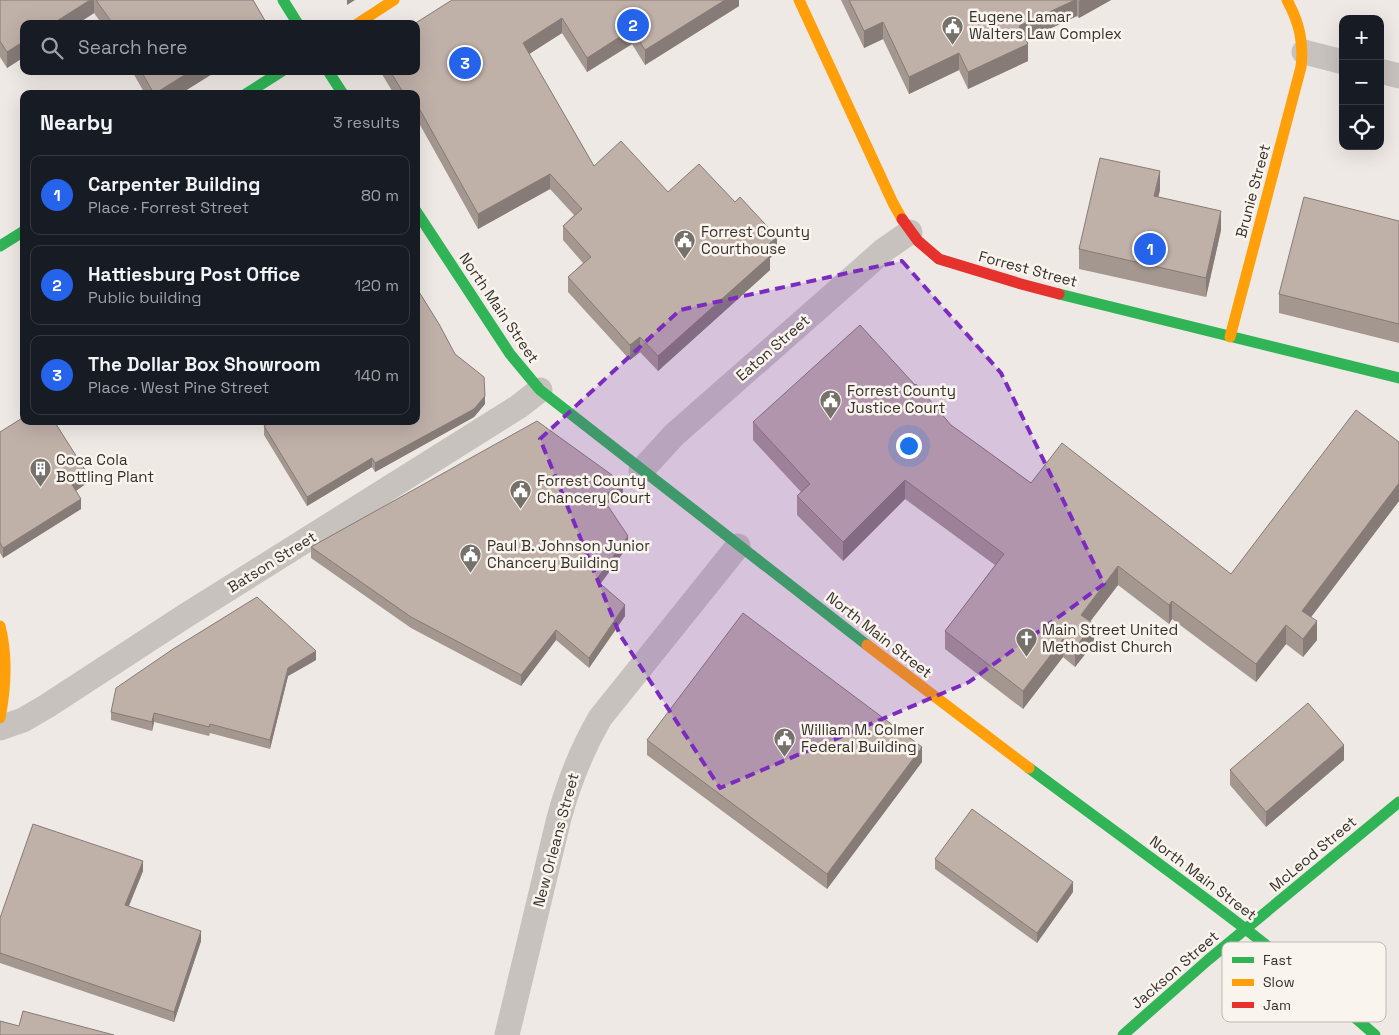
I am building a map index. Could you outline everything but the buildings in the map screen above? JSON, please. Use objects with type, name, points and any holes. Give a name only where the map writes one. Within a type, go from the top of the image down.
[{"type":"main road","points":[[283,0],[296,20]]},
{"type":"main road","points":[[364,20],[394,0]]},
{"type":"main road","name":"Forrest Street","points":[[799,0],[885,188],[910,232],[923,248],[939,259],[1021,284],[1399,378]]},
{"type":"main road","points":[[1287,0],[1296,16],[1303,35],[1304,52]]},
{"type":"main road","name":"Brunie Street","points":[[1230,337],[1304,52]]},
{"type":"main road","points":[[252,90],[276,75]]},
{"type":"main road","points":[[331,75],[340,90]]},
{"type":"main road","name":"North Main Street","points":[[420,217],[510,354],[540,390],[641,471],[981,733],[1263,942]]},
{"type":"main road","points":[[0,246],[20,234]]},
{"type":"main road","points":[[0,626],[5,654],[6,682],[0,718]]},
{"type":"main road","name":"McLeod Street","points":[[1247,929],[1399,802]]},
{"type":"main road","name":"Jackson Street","points":[[1231,942],[1247,929]]},
{"type":"main road","name":"Jackson Street","points":[[1123,1035],[1222,949]]},
{"type":"main road","name":"North Main Street","points":[[1360,1022],[1375,1035]]},
{"type":"street","points":[[1304,52],[1339,61]]},
{"type":"street","points":[[1384,72],[1399,76]]},
{"type":"street","name":"Eaton Street","points":[[641,471],[674,435],[884,250],[910,232]]},
{"type":"street","name":"Batson Street","points":[[0,728],[22,720],[47,706],[185,616],[518,407],[540,390]]},
{"type":"street","name":"New Orleans Street","points":[[507,1035],[559,818],[568,789],[588,739],[600,718],[738,546]]},
{"type":"highlighted area","points":[[902,261],[1001,373],[1104,584],[969,682],[720,788],[620,635],[540,439],[680,310]]},
{"type":"traffic: fast","points":[[283,0],[296,20]]},
{"type":"traffic: fast","points":[[252,90],[276,75]]},
{"type":"traffic: fast","points":[[331,75],[340,90]]},
{"type":"traffic: fast","points":[[420,217],[510,354],[540,390],[867,645]]},
{"type":"traffic: fast","points":[[0,246],[20,234]]},
{"type":"traffic: fast","points":[[1059,294],[1399,378]]},
{"type":"traffic: fast","points":[[1029,768],[1262,942]]},
{"type":"traffic: fast","points":[[1230,942],[1399,802]]},
{"type":"traffic: fast","points":[[1123,1035],[1222,948]]},
{"type":"traffic: fast","points":[[1360,1022],[1375,1035]]},
{"type":"traffic: slow","points":[[363,20],[394,0]]},
{"type":"traffic: slow","points":[[799,0],[902,219]]},
{"type":"traffic: slow","points":[[1230,337],[1301,67],[1302,49],[1300,32],[1287,0]]},
{"type":"traffic: slow","points":[[0,626],[3,638],[5,672],[0,718]]},
{"type":"traffic: slow","points":[[867,645],[1029,768]]},
{"type":"traffic: jam","points":[[902,219],[918,241],[939,259],[1059,294]]},
{"type":"place","name":"Hattiesburg Post Office","points":[[633,25]]},
{"type":"place","name":"Eugene Lamar Walters Law Complex","points":[[953,45]]},
{"type":"place","name":"The Dollar Box Showroom","points":[[465,63]]},
{"type":"place","name":"Carpenter Building","points":[[1150,249]]},
{"type":"place","name":"Forrest County Courthouse","points":[[685,260]]},
{"type":"place","name":"Forrest County Justice Court","points":[[831,419]]},
{"type":"place","name":"Coca Cola Bottling Plant","points":[[40,488]]},
{"type":"place","name":"Forrest County Chancery Court","points":[[521,509]]},
{"type":"place","name":"Paul B. Johnson Junior Chancery Building","points":[[471,574]]},
{"type":"place","name":"Main Street United Methodist Church","points":[[1026,658]]},
{"type":"place","name":"William M. Colmer Federal Building","points":[[785,758]]}]
